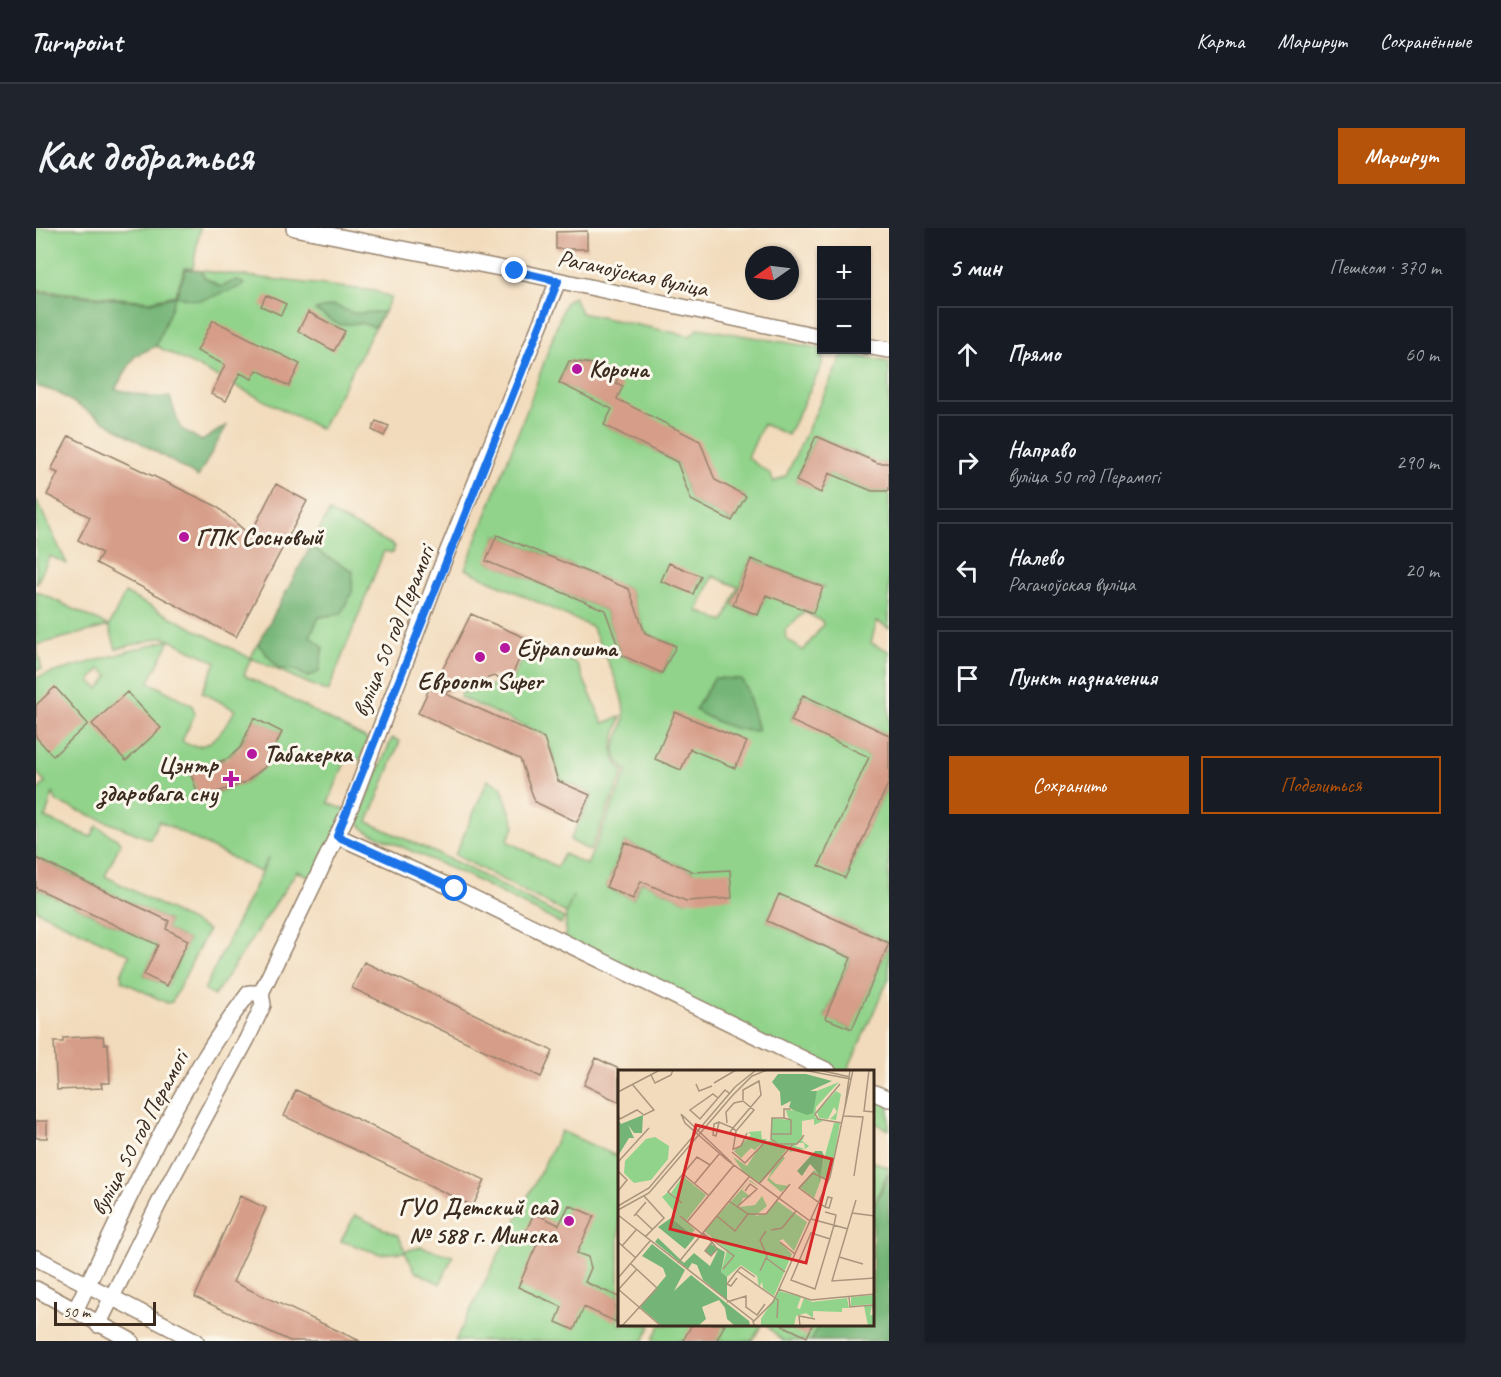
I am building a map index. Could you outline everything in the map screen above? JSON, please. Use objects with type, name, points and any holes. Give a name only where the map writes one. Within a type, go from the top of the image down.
[{"type":"street","name":"Рагачоўская вуліца","points":[[294,228],[817,336]]},
{"type":"street","name":"вуліца 50 год Перамогі","points":[[98,1325],[263,1005],[261,993],[337,836],[558,281]]},
{"type":"street","points":[[871,347],[889,350]]},
{"type":"street","points":[[337,836],[465,894],[826,1070]]},
{"type":"street","name":"вуліца 50 год Перамогі","points":[[75,1311],[162,1135],[216,1036],[249,993],[261,993]]},
{"type":"street","points":[[874,1092],[889,1099]]},
{"type":"street","points":[[36,1258],[196,1341]]},
{"type":"street","points":[[36,1289],[98,1325],[131,1341]]},
{"type":"green space","points":[[36,228],[200,228],[193,268],[185,268],[175,295],[150,301],[36,290]]},
{"type":"green space","points":[[186,269],[375,291],[391,298],[321,429],[156,346]]},
{"type":"green space","points":[[186,269],[201,271],[204,277],[221,287],[236,280],[245,284],[200,300],[176,296]]},
{"type":"green space","points":[[36,292],[150,302],[176,296],[156,346],[135,356],[115,389],[150,397],[170,397],[180,428],[202,441],[227,425],[198,477],[56,392],[36,386]]},
{"type":"green space","points":[[574,296],[581,313],[690,336],[699,328],[817,348],[817,354],[823,355],[822,365],[788,435],[763,424],[748,458],[770,474],[774,482],[786,476],[842,356],[849,354],[889,362],[889,463],[878,463],[816,436],[796,481],[821,492],[829,473],[872,491],[889,491],[889,628],[877,621],[871,643],[889,651],[889,735],[803,695],[791,720],[869,757],[845,878],[889,782],[889,943],[779,895],[767,921],[851,958],[825,1017],[851,1029],[889,944],[889,978],[847,1070],[826,1070],[565,942],[566,914],[573,896],[566,913],[455,855],[488,780],[501,786],[515,826],[507,841],[557,867],[564,854],[587,865],[627,771],[619,763],[615,748],[624,720],[622,700],[592,627],[465,569],[527,410],[565,303]],"holes":[[[569,361],[593,364],[611,375],[616,383],[612,408],[559,383]],[[605,425],[745,496],[731,521],[691,500],[677,462]],[[497,535],[629,589],[645,633],[676,646],[662,673],[621,655],[605,610],[487,561]],[[751,559],[823,587],[766,595],[758,615],[733,605]],[[713,576],[738,587],[724,622],[698,611]],[[805,612],[822,621],[823,625],[803,651],[786,638],[785,630]],[[625,842],[694,872],[686,901],[641,881],[633,899],[606,887]]]},
{"type":"green space","points":[[334,305],[353,313],[384,312],[375,327],[359,323],[339,325],[315,310]]},
{"type":"green space","points":[[36,499],[67,564],[50,556],[36,585]]},
{"type":"green space","points":[[329,512],[395,546],[393,553],[384,551],[328,692],[251,658],[244,675],[367,739],[360,761],[348,755],[328,803],[349,811],[317,880],[297,871],[214,996],[204,990],[269,857],[260,872],[159,821],[150,839],[57,802],[53,793],[45,818],[91,837],[97,826],[121,842],[105,876],[208,930],[172,1002],[167,1003],[122,981],[121,974],[130,955],[36,910],[36,888],[158,945],[144,975],[167,986],[188,940],[166,929],[169,921],[38,859],[36,862],[36,792],[45,783],[36,771],[37,677],[169,640],[163,637],[116,649],[109,626],[125,593],[250,658],[258,644],[279,669],[295,670],[308,677],[310,636],[319,617],[341,614],[338,562],[323,557],[312,544]],"holes":[[[170,640],[216,662],[202,692],[235,710],[214,739],[207,744],[191,745],[182,741],[195,714],[192,705],[149,682]],[[100,669],[109,676],[99,689],[90,681]],[[254,719],[282,732],[265,767],[244,783],[200,798],[190,771],[224,759],[231,755],[242,742]]]},
{"type":"green space","points":[[312,544],[326,556],[353,571],[352,592],[341,614],[319,617],[310,636],[323,647],[319,672],[308,677],[295,670],[279,669],[258,644]]},
{"type":"green space","points":[[36,591],[109,626],[36,645]]},
{"type":"green space","points":[[530,642],[577,664],[603,723],[621,717],[614,739],[613,753],[618,765],[624,771],[590,851],[570,840],[593,794],[560,779],[546,736],[460,697],[462,691],[468,693],[498,683],[508,688]]},
{"type":"green space","points":[[36,645],[42,669],[36,670]]},
{"type":"green space","points":[[714,678],[741,679],[747,689],[758,731],[733,728],[695,710]]},
{"type":"green space","points":[[392,738],[400,741],[368,822],[458,863],[564,918],[561,924],[468,876],[366,831],[359,823],[360,815]]},
{"type":"green space","points":[[874,1092],[889,1099],[889,1130],[874,1122]]},
{"type":"green space","name":"ГУО Детский сад № 588 г. Минска","points":[[561,1131],[618,1157],[618,1326],[650,1326],[643,1341],[455,1341]]},
{"type":"green space","points":[[874,1162],[889,1168],[874,1206]]},
{"type":"green space","points":[[889,1173],[889,1341],[811,1341],[818,1326],[874,1326],[874,1206]]},
{"type":"green space","points":[[355,1215],[399,1236],[405,1251],[421,1247],[453,1256],[440,1284],[415,1271],[405,1252],[380,1254],[341,1241]]},
{"type":"green space","points":[[660,1326],[761,1326],[752,1341],[652,1341]]},
{"type":"green space","points":[[767,1326],[818,1326],[811,1341],[783,1341]]},
{"type":"building","points":[[587,231],[587,249],[556,249],[556,232]]},
{"type":"building","points":[[266,295],[286,304],[281,315],[261,306]]},
{"type":"building","points":[[308,312],[345,331],[334,351],[298,331]]},
{"type":"building","points":[[213,320],[300,364],[289,386],[257,370],[252,379],[240,373],[226,401],[211,394],[225,365],[197,351]]},
{"type":"building","points":[[569,361],[593,364],[603,369],[617,380],[616,383],[623,386],[617,399],[700,441],[715,480],[746,496],[732,521],[691,500],[677,462],[604,425],[612,409],[559,383]]},
{"type":"building","points":[[376,421],[389,426],[384,436],[372,430]]},
{"type":"building","name":"ГПК Сосновый","points":[[69,436],[216,506],[250,535],[276,484],[307,501],[236,637],[96,563],[102,553],[78,540],[90,517],[47,495],[58,473],[51,470]]},
{"type":"building","points":[[816,436],[878,463],[889,463],[889,491],[872,491],[829,473],[821,493],[796,481]]},
{"type":"building","points":[[497,535],[629,589],[645,633],[676,646],[662,673],[621,655],[605,610],[486,561]]},
{"type":"building","points":[[751,559],[823,587],[813,613],[766,595],[758,615],[733,605]]},
{"type":"building","points":[[669,563],[701,576],[693,594],[661,581]]},
{"type":"building","points":[[471,614],[528,639],[509,682],[494,676],[444,693],[544,738],[558,781],[590,795],[577,822],[535,802],[520,759],[418,713]]},
{"type":"building","points":[[55,687],[88,724],[53,756],[36,737],[36,705]]},
{"type":"building","points":[[127,692],[161,728],[126,761],[92,724]]},
{"type":"building","points":[[803,695],[889,735],[889,782],[845,878],[819,866],[869,757],[791,721]]},
{"type":"building","points":[[675,712],[747,742],[735,768],[690,749],[681,770],[655,759]]},
{"type":"building","name":"Табакерка","points":[[254,718],[282,732],[265,767],[244,783],[199,798],[190,771],[227,759],[240,748]]},
{"type":"building","points":[[625,842],[694,872],[730,870],[732,898],[686,901],[641,881],[633,899],[606,887]]},
{"type":"building","points":[[36,858],[169,921],[166,929],[188,940],[167,986],[144,975],[158,945],[36,888]]},
{"type":"building","points":[[779,894],[889,943],[852,1029],[825,1018],[851,958],[767,921]]},
{"type":"building","points":[[364,962],[553,1051],[541,1077],[352,988]]},
{"type":"building","points":[[103,1036],[104,1044],[108,1044],[110,1083],[101,1083],[102,1088],[57,1090],[54,1042],[63,1042],[63,1038]]},
{"type":"building","points":[[596,1058],[619,1069],[618,1102],[584,1085]]},
{"type":"building","points":[[296,1090],[485,1180],[473,1206],[284,1116]]},
{"type":"building","points":[[36,1121],[47,1121],[47,1138],[36,1138]]},
{"type":"building","points":[[240,1196],[266,1208],[233,1282],[360,1341],[290,1341],[195,1297]]},
{"type":"building","name":"ГУО Детский сад № 588 г. Минска","points":[[569,1205],[594,1216],[577,1253],[588,1257],[591,1268],[585,1282],[618,1297],[616,1322],[584,1307],[574,1330],[556,1322],[562,1307],[518,1287],[538,1242],[524,1236],[534,1213],[559,1225]]},
{"type":"building","points":[[691,1326],[724,1326],[716,1341],[683,1341]]},
{"type":"building","points":[[784,1326],[812,1326],[807,1337]]},
{"type":"place","name":"Корона","points":[[577,369]]},
{"type":"place","name":"ГПК Сосновый","points":[[184,537]]},
{"type":"place","name":"Еўрапошта","points":[[505,648]]},
{"type":"place","name":"Евроопт Super","points":[[480,657]]},
{"type":"place","name":"Табакерка","points":[[252,754]]},
{"type":"place","name":"Цэнтр здаровага сну","points":[[231,779]]},
{"type":"place","name":"ГУО Детский сад № 588 г. Минска","points":[[569,1221]]},
{"type":"route","points":[[455,889],[361,849],[337,836],[349,811],[374,739],[442,565],[558,281],[515,271]]}]
